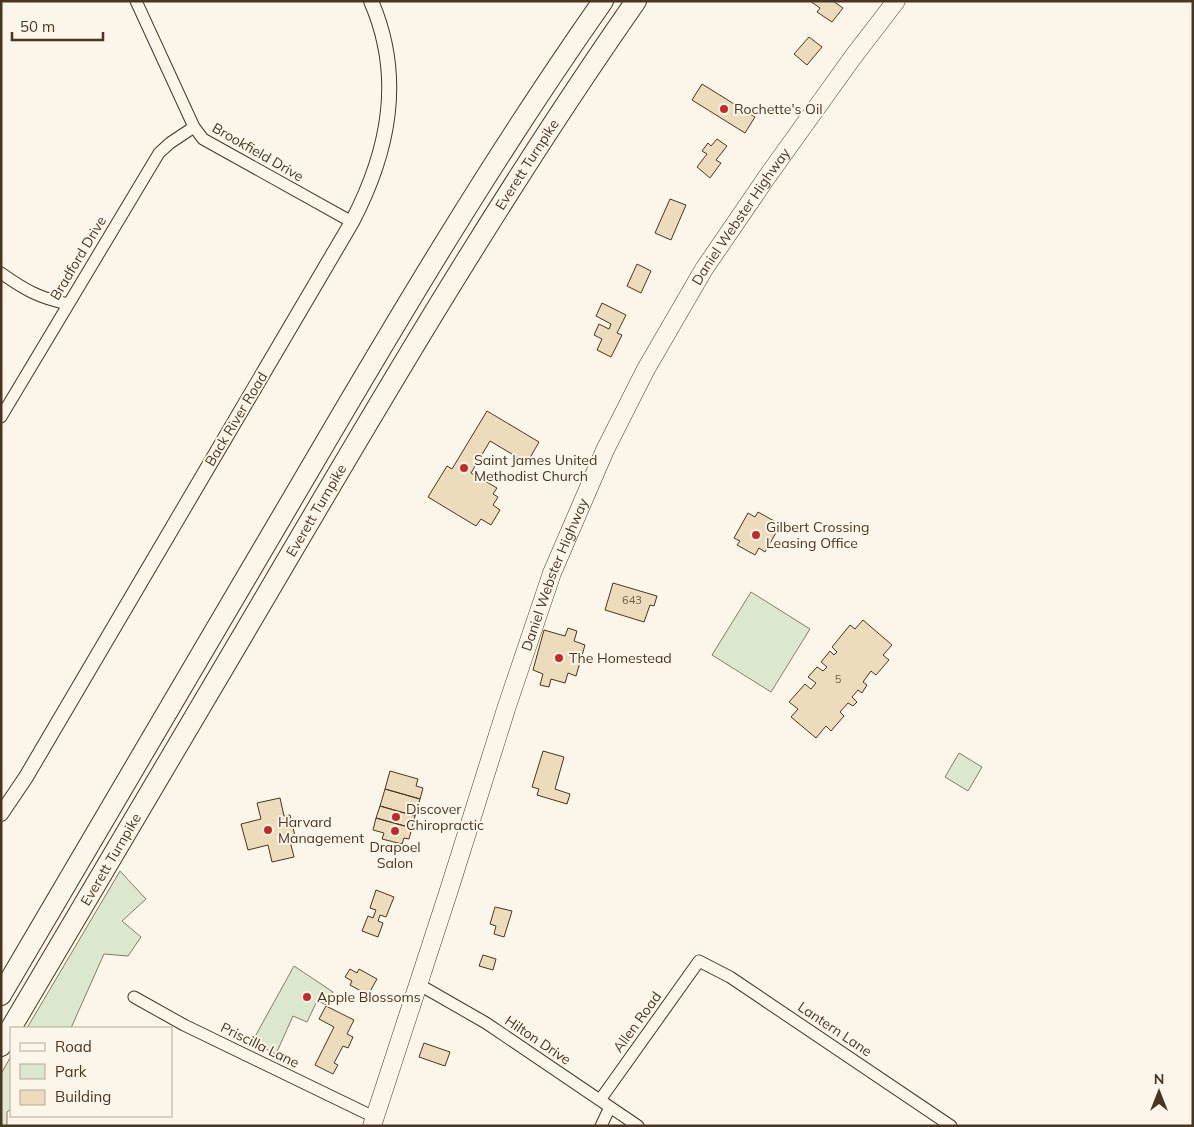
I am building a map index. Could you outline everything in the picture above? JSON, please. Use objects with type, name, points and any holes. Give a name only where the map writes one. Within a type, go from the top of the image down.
[{"type":"highway","name":"Everett Turnpike","points":[[1,995],[336,424],[452,231],[569,50],[604,1]]},
{"type":"highway","name":"Everett Turnpike","points":[[12,1027],[359,436],[466,260],[588,70],[636,1]]},
{"type":"highway","name":"Everett Turnpike","points":[[1,1046],[10,1030]]},
{"type":"main road","name":"Daniel Webster Highway","points":[[373,1121],[506,706],[552,573],[572,524],[614,433],[650,362],[704,269],[769,174],[896,1]]},
{"type":"street","name":"Brookfield Drive","points":[[136,1],[194,127],[203,139],[352,222]]},
{"type":"street","name":"Back River Road","points":[[1,814],[26,777],[352,222],[364,198],[384,143],[388,114],[389,85],[386,56],[381,28],[371,1]]},
{"type":"street","name":"Bradford Drive","points":[[1,417],[159,153],[194,127]]},
{"type":"street","points":[[1,273],[34,294],[47,300],[68,304]]},
{"type":"street","name":"Allen Road","points":[[600,1100],[699,961]]},
{"type":"street","name":"Lantern Lane","points":[[699,961],[730,977],[951,1126]]},
{"type":"street","name":"Hilton Drive","points":[[418,984],[486,1023],[638,1126]]},
{"type":"street","name":"Priscilla Lane","points":[[134,997],[184,1025],[373,1121]]},
{"type":"street","points":[[601,1126],[610,1107]]},
{"type":"green space","points":[[751,592],[810,629],[771,692],[712,655]]},
{"type":"green space","points":[[959,753],[982,767],[968,791],[945,777]]},
{"type":"green space","points":[[120,871],[146,899],[122,921],[141,937],[128,956],[104,954],[71,1027],[28,1027]]},
{"type":"green space","points":[[294,966],[333,992],[327,1005],[317,1001],[307,1022],[293,1016],[276,1054],[252,1042]]},
{"type":"green space","points":[[10,1058],[10,1110],[7,1112],[7,1126],[1,1126],[1,1074]]},
{"type":"building","points":[[810,1],[833,1],[843,8],[832,22],[817,12],[820,8]]},
{"type":"building","points":[[809,37],[822,47],[807,65],[794,54]]},
{"type":"building","name":"Rochette's Oil","points":[[702,84],[755,117],[745,133],[692,100]]},
{"type":"building","points":[[717,139],[727,146],[716,160],[721,163],[710,178],[697,167],[707,154],[702,151],[708,143],[711,146]]},
{"type":"building","points":[[670,199],[686,205],[671,240],[655,233]]},
{"type":"building","points":[[637,264],[651,271],[641,293],[627,286]]},
{"type":"building","points":[[602,303],[626,315],[617,333],[622,335],[611,357],[597,350],[602,339],[594,335],[599,324],[609,329],[611,324],[596,316]]},
{"type":"building","name":"Saint James United Methodist Church","points":[[487,411],[539,442],[527,463],[490,441],[471,473],[497,488],[493,494],[498,497],[493,505],[500,510],[491,525],[481,519],[476,526],[428,497],[447,466],[452,469]]},
{"type":"building","name":"Gilbert Crossing Leasing Office","points":[[758,512],[776,522],[772,529],[777,531],[765,552],[759,548],[755,555],[737,545],[740,541],[734,538],[748,513],[755,517]]},
{"type":"building","points":[[613,583],[657,596],[654,606],[650,605],[644,622],[605,610]]},
{"type":"building","points":[[863,620],[892,645],[883,655],[889,660],[876,675],[871,671],[863,682],[867,685],[862,693],[858,690],[852,697],[857,702],[853,706],[848,703],[840,712],[844,716],[831,731],[826,726],[816,738],[791,717],[798,709],[789,702],[805,684],[811,689],[816,683],[808,677],[817,667],[823,671],[827,667],[821,662],[830,651],[834,655],[837,652],[832,647],[850,625],[855,629]]},
{"type":"building","name":"The Homestead","points":[[568,628],[577,631],[574,641],[585,645],[576,676],[568,673],[565,683],[551,679],[549,687],[540,685],[543,674],[533,670],[544,630],[565,636]]},
{"type":"building","points":[[543,751],[564,757],[555,789],[570,794],[567,804],[537,795],[539,789],[532,787]]},
{"type":"building","points":[[390,771],[418,779],[416,786],[423,788],[420,799],[385,789]]},
{"type":"building","points":[[385,789],[420,799],[415,816],[380,806]]},
{"type":"building","name":"Harvard Management","points":[[280,798],[284,816],[290,815],[295,836],[289,837],[294,857],[272,862],[268,845],[248,850],[241,824],[261,819],[257,803]]},
{"type":"building","name":"Discover Chiropractic","points":[[380,806],[415,816],[412,828],[376,818]]},
{"type":"building","name":"Drapoel Salon","points":[[376,818],[412,828],[409,839],[404,838],[402,844],[382,839],[384,833],[373,830]]},
{"type":"building","points":[[376,890],[394,897],[386,917],[380,915],[378,921],[383,923],[378,937],[362,931],[368,916],[373,918],[376,910],[370,908]]},
{"type":"building","points":[[495,907],[512,911],[504,937],[494,934],[496,926],[490,924]]},
{"type":"building","points":[[483,955],[496,959],[493,970],[479,966]]},
{"type":"building","points":[[350,969],[357,973],[359,969],[377,979],[368,995],[350,985],[352,981],[345,977]]},
{"type":"building","points":[[326,1006],[354,1020],[347,1034],[353,1037],[348,1048],[343,1046],[334,1063],[338,1065],[333,1074],[315,1065],[334,1027],[319,1019]]},
{"type":"building","points":[[424,1043],[450,1052],[445,1066],[419,1057]]},
{"type":"place","name":"Rochette's Oil","points":[[724,109]]},
{"type":"place","name":"Saint James United Methodist Church","points":[[464,468]]},
{"type":"place","name":"Gilbert Crossing Leasing Office","points":[[756,535]]},
{"type":"place","name":"The Homestead","points":[[559,658]]},
{"type":"place","name":"Discover Chiropractic","points":[[396,817]]},
{"type":"place","name":"Harvard Management","points":[[268,830]]},
{"type":"place","name":"Drapoel Salon","points":[[395,831]]},
{"type":"place","name":"Apple Blossoms","points":[[307,997]]}]
